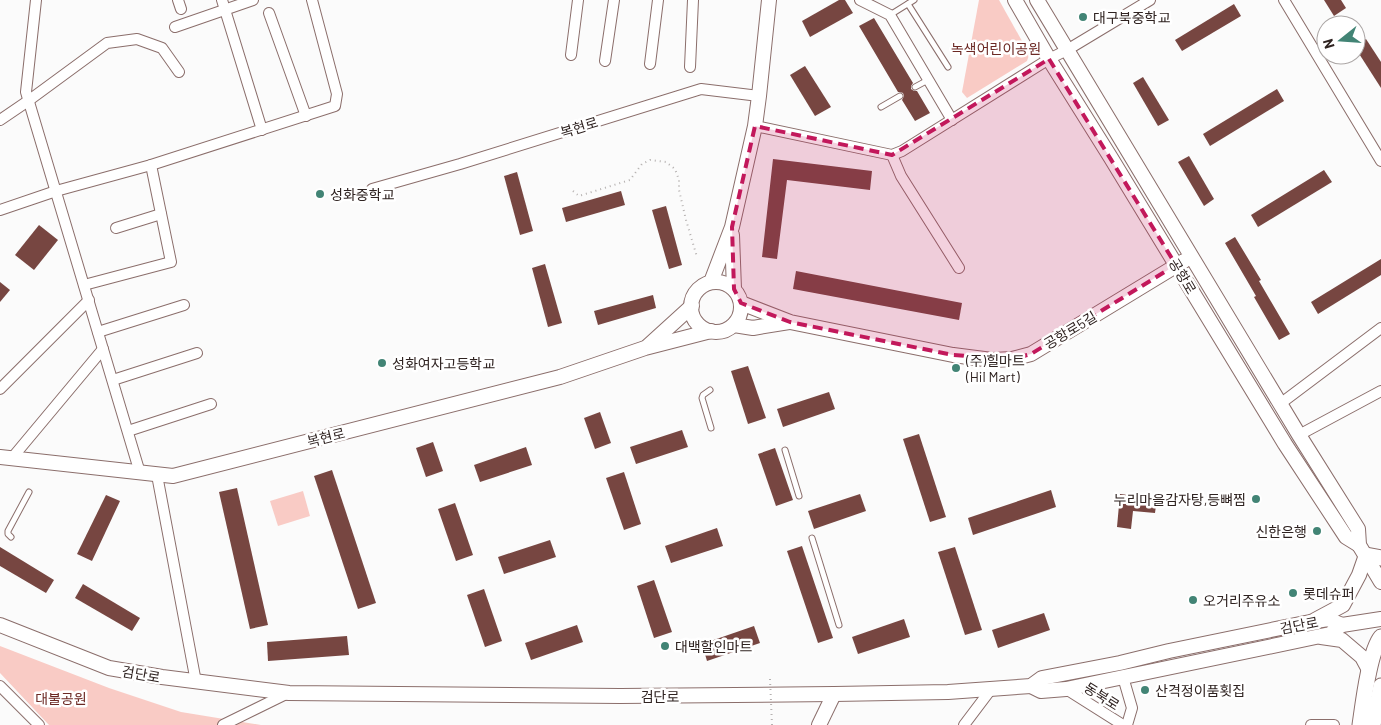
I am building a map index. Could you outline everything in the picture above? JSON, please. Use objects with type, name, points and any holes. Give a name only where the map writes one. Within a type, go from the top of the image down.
[{"type":"main road","points":[[711,282],[732,227],[755,126],[769,0]]},
{"type":"main road","name":"공항로","points":[[1014,0],[1285,444],[1346,537],[1363,550]]},
{"type":"main road","name":"공항로","points":[[1037,0],[1280,404],[1358,529],[1363,550],[1381,582]]},
{"type":"main road","points":[[732,227],[734,289]]},
{"type":"main road","name":"공항로5길","points":[[790,322],[953,355],[992,360],[1012,359],[1031,354],[1191,256]]},
{"type":"main road","points":[[711,282],[727,284],[734,289],[741,302],[739,318],[727,329],[719,332],[703,328],[693,314],[693,298],[698,290],[711,282]]},
{"type":"main road","points":[[741,302],[790,322]]},
{"type":"main road","points":[[646,348],[692,306]]},
{"type":"main road","points":[[734,324],[753,328],[790,322]]},
{"type":"main road","name":"복현로","points":[[6,458],[173,476],[560,377],[646,348],[711,331]]},
{"type":"main road","points":[[1310,622],[1343,605],[1359,575],[1363,550],[1381,558]]},
{"type":"main road","points":[[1342,625],[1381,619]]},
{"type":"main road","name":"검단로","points":[[0,625],[109,668],[196,682],[289,693],[620,696],[948,692],[1031,686],[1042,678],[1120,664],[1168,651],[1310,622],[1328,620],[1342,625]]},
{"type":"main road","name":"검단로","points":[[1031,686],[1041,692],[1066,689],[1330,634],[1342,625]]},
{"type":"main road","points":[[1315,637],[1342,640],[1362,657],[1375,672]]},
{"type":"main road","points":[[1360,725],[1365,694],[1375,672],[1378,642],[1381,637]]},
{"type":"main road","points":[[1373,725],[1381,686]]},
{"type":"main road","points":[[819,725],[834,694]]},
{"type":"street","points":[[36,0],[26,92],[140,473]]},
{"type":"street","points":[[175,26],[224,5],[253,0]]},
{"type":"street","points":[[0,210],[56,191],[151,166],[335,106],[337,94],[312,0]]},
{"type":"street","points":[[571,55],[578,0]]},
{"type":"street","points":[[605,61],[614,0]]},
{"type":"street","points":[[650,64],[658,0]]},
{"type":"street","points":[[690,67],[692,0]]},
{"type":"street","points":[[860,0],[890,15],[952,120]]},
{"type":"street","points":[[755,126],[892,155],[902,152],[1049,59],[1150,0]]},
{"type":"street","points":[[1284,0],[1381,161]]},
{"type":"street","points":[[224,5],[262,130]]},
{"type":"street","points":[[269,13],[306,116]]},
{"type":"street","points":[[0,120],[107,43],[137,39],[162,48],[179,72]]},
{"type":"street","name":"복현로","points":[[372,189],[701,89],[759,96]]},
{"type":"street","points":[[892,155],[901,176],[960,268]]},
{"type":"street","points":[[84,285],[171,262],[151,166]]},
{"type":"street","points":[[116,228],[161,214]]},
{"type":"street","points":[[0,389],[89,300]]},
{"type":"street","points":[[98,332],[184,305]]},
{"type":"street","points":[[1280,404],[1381,328]]},
{"type":"street","points":[[6,458],[103,349]]},
{"type":"street","points":[[112,380],[197,353]]},
{"type":"street","points":[[1299,435],[1381,391]]},
{"type":"street","points":[[128,431],[211,404]]},
{"type":"street","points":[[157,475],[196,682]]},
{"type":"street","points":[[1123,677],[1132,708],[1128,725]]},
{"type":"street","points":[[0,686],[39,725]]},
{"type":"street","points":[[964,725],[992,688]]},
{"type":"street","name":"동북로","points":[[1066,689],[1123,725]]},
{"type":"street","name":"검단로","points":[[223,725],[289,693]]},
{"type":"street","points":[[1311,725],[1334,725]]},
{"type":"lane","points":[[890,15],[914,0]]},
{"type":"lane","points":[[908,4],[948,68]]},
{"type":"lane","points":[[915,87],[928,80]]},
{"type":"lane","points":[[881,107],[900,96]]},
{"type":"lane","points":[[710,390],[702,398],[711,428]]},
{"type":"lane","points":[[785,450],[799,496]]},
{"type":"lane","points":[[11,537],[8,531],[29,492]]},
{"type":"lane","points":[[812,538],[839,625]]},
{"type":"path","points":[[573,190],[579,196],[630,180],[642,164],[650,160],[666,162],[675,169],[679,180],[679,190],[686,220],[697,257]]},
{"type":"path","points":[[770,680],[772,725]]},
{"type":"highlighted area","points":[[1049,59],[1176,265],[1031,354],[1012,359],[953,355],[790,322],[741,303],[734,289],[732,227],[755,126],[892,155]]},
{"type":"green space","name":"녹색어린이공원","points":[[979,0],[999,0],[1029,55],[1027,61],[967,98],[962,92]]},
{"type":"green space","points":[[303,491],[310,516],[278,526],[270,501]]},
{"type":"green space","name":"대불공원","points":[[0,646],[109,688],[181,712],[261,725],[49,725],[0,673]]},
{"type":"building","points":[[839,0],[845,0],[853,13],[810,37],[802,21]]},
{"type":"building","points":[[1324,0],[1341,0],[1346,8],[1333,15]]},
{"type":"building","points":[[1234,4],[1241,16],[1182,51],[1175,40]]},
{"type":"building","points":[[874,18],[913,83],[911,89],[917,91],[930,113],[915,121],[902,100],[903,93],[898,92],[859,26]]},
{"type":"building","points":[[1366,39],[1381,62],[1381,88],[1366,65]]},
{"type":"building","points":[[805,66],[831,107],[815,116],[790,75]]},
{"type":"building","points":[[1143,77],[1169,120],[1158,126],[1133,83]]},
{"type":"building","points":[[1277,89],[1284,101],[1210,146],[1203,134]]},
{"type":"building","points":[[1189,156],[1214,199],[1204,206],[1178,162]]},
{"type":"building","points":[[773,159],[872,171],[870,190],[787,180],[777,259],[762,257]]},
{"type":"building","points":[[1324,170],[1332,182],[1258,227],[1251,215]]},
{"type":"building","points":[[517,172],[533,231],[520,235],[504,176]]},
{"type":"building","points":[[621,191],[625,205],[566,222],[562,208]]},
{"type":"building","points":[[666,206],[682,265],[669,269],[652,210]]},
{"type":"building","points":[[39,225],[58,240],[34,270],[15,255]]},
{"type":"building","points":[[1235,237],[1290,334],[1279,340],[1225,243]]},
{"type":"building","points":[[1381,259],[1381,275],[1318,314],[1311,302]]},
{"type":"building","points":[[545,264],[562,323],[548,327],[532,268]]},
{"type":"building","points":[[796,271],[962,303],[959,320],[793,289]]},
{"type":"building","points":[[0,282],[10,290],[0,302]]},
{"type":"building","points":[[653,295],[656,308],[598,325],[594,311]]},
{"type":"building","points":[[748,366],[766,418],[748,424],[731,371]]},
{"type":"building","points":[[829,392],[835,409],[783,427],[777,409]]},
{"type":"building","points":[[600,412],[611,443],[595,449],[584,418]]},
{"type":"building","points":[[682,430],[688,447],[636,464],[630,447]]},
{"type":"building","points":[[919,434],[946,517],[930,522],[903,439]]},
{"type":"building","points":[[433,442],[443,471],[426,477],[416,448]]},
{"type":"building","points":[[526,447],[532,465],[480,482],[474,465]]},
{"type":"building","points":[[775,448],[793,500],[776,506],[758,454]]},
{"type":"building","points":[[332,470],[376,603],[358,609],[314,476]]},
{"type":"building","points":[[624,472],[641,524],[624,530],[606,478]]},
{"type":"building","points":[[237,488],[268,625],[250,629],[219,492]]},
{"type":"building","points":[[1051,490],[1056,507],[973,535],[968,518]]},
{"type":"building","points":[[860,494],[866,511],[814,529],[808,511]]},
{"type":"building","points":[[1120,494],[1157,498],[1155,513],[1133,511],[1131,529],[1117,527]]},
{"type":"building","points":[[106,495],[120,501],[92,561],[77,554]]},
{"type":"building","points":[[455,503],[473,555],[456,561],[438,509]]},
{"type":"building","points":[[717,528],[723,546],[671,563],[665,546]]},
{"type":"building","points":[[550,540],[556,557],[504,574],[498,557]]},
{"type":"building","points":[[802,546],[833,638],[818,643],[787,551]]},
{"type":"building","points":[[0,547],[54,580],[46,593],[0,566]]},
{"type":"building","points":[[955,547],[982,630],[965,635],[938,552]]},
{"type":"building","points":[[654,580],[672,632],[654,638],[637,586]]},
{"type":"building","points":[[83,584],[140,618],[132,631],[75,598]]},
{"type":"building","points":[[484,589],[502,641],[485,647],[467,595]]},
{"type":"building","points":[[1044,613],[1050,630],[998,648],[992,630]]},
{"type":"building","points":[[904,619],[910,637],[858,654],[852,637]]},
{"type":"building","points":[[577,625],[583,642],[531,660],[525,643]]},
{"type":"building","points":[[754,626],[760,643],[707,661],[702,644]]},
{"type":"building","points":[[347,636],[349,655],[268,661],[267,642]]},
{"type":"place","name":"대구북중학교","points":[[1083,17]]},
{"type":"place","name":"성화중학교","points":[[320,194]]},
{"type":"place","name":"성화여자고등학교","points":[[382,363]]},
{"type":"place","name":"(주)힐마트 (Hil Mart)","points":[[956,368]]},
{"type":"place","name":"누리마을감자탕,등뼈찜","points":[[1256,499]]},
{"type":"place","name":"신한은행","points":[[1317,531]]},
{"type":"place","name":"롯데슈퍼","points":[[1293,593]]},
{"type":"place","name":"오거리주유소","points":[[1193,600]]},
{"type":"place","name":"대백할인마트","points":[[665,646]]},
{"type":"place","name":"산격정이품횟집","points":[[1145,690]]}]
